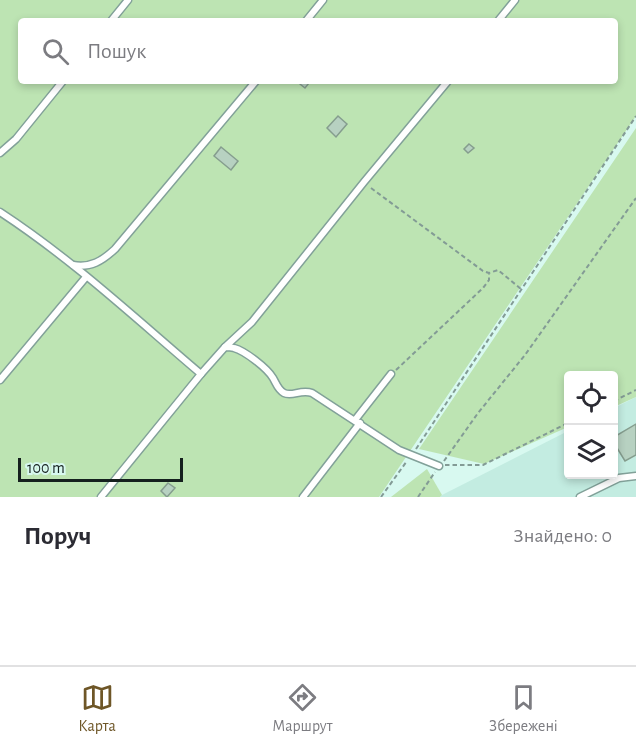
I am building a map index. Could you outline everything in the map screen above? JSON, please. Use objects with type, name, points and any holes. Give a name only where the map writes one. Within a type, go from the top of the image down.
[{"type":"lane","points":[[113,18],[128,0]]},
{"type":"lane","points":[[308,18],[323,0]]},
{"type":"lane","points":[[500,18],[515,0]]},
{"type":"lane","points":[[0,153],[16,139],[61,84]]},
{"type":"lane","points":[[72,265],[93,265],[102,261],[116,249],[254,84]]},
{"type":"lane","points":[[101,497],[201,374],[252,321],[446,84]]},
{"type":"lane","points":[[0,212],[30,231],[201,374]]},
{"type":"lane","points":[[0,380],[86,277]]},
{"type":"lane","points":[[225,347],[236,348],[250,356],[272,376],[278,388],[284,393],[306,391],[312,393],[399,450],[440,466]]},
{"type":"lane","points":[[303,497],[392,374]]},
{"type":"lane","points":[[580,497],[619,478],[636,476]]},
{"type":"path","points":[[381,497],[411,456],[636,116]]},
{"type":"path","points":[[364,182],[483,272],[498,270],[521,289]]},
{"type":"path","points":[[418,497],[478,413],[525,355],[636,198]]},
{"type":"path","points":[[392,374],[483,288],[489,280],[489,273]]},
{"type":"path","points":[[618,399],[636,390]]},
{"type":"path","points":[[440,466],[483,465],[564,425]]},
{"type":"shaded area","points":[[636,397],[636,497],[440,497],[564,433],[564,479],[618,479],[618,406]]},
{"type":"green space","points":[[0,0],[636,0],[636,116],[379,497],[0,497]]},
{"type":"green space","points":[[636,128],[636,397],[618,405],[618,371],[564,371],[564,429],[484,464],[419,449]]},
{"type":"green space","points":[[427,469],[442,495],[440,497],[391,497]]},
{"type":"building","points":[[338,116],[347,124],[336,137],[327,128]]},
{"type":"building","points":[[469,144],[474,148],[468,153],[464,149]]},
{"type":"building","points":[[221,147],[238,161],[231,170],[214,156]]},
{"type":"building","points":[[636,424],[636,455],[625,461],[618,450],[618,435]]},
{"type":"building","points":[[168,483],[175,488],[167,497],[161,491]]}]
